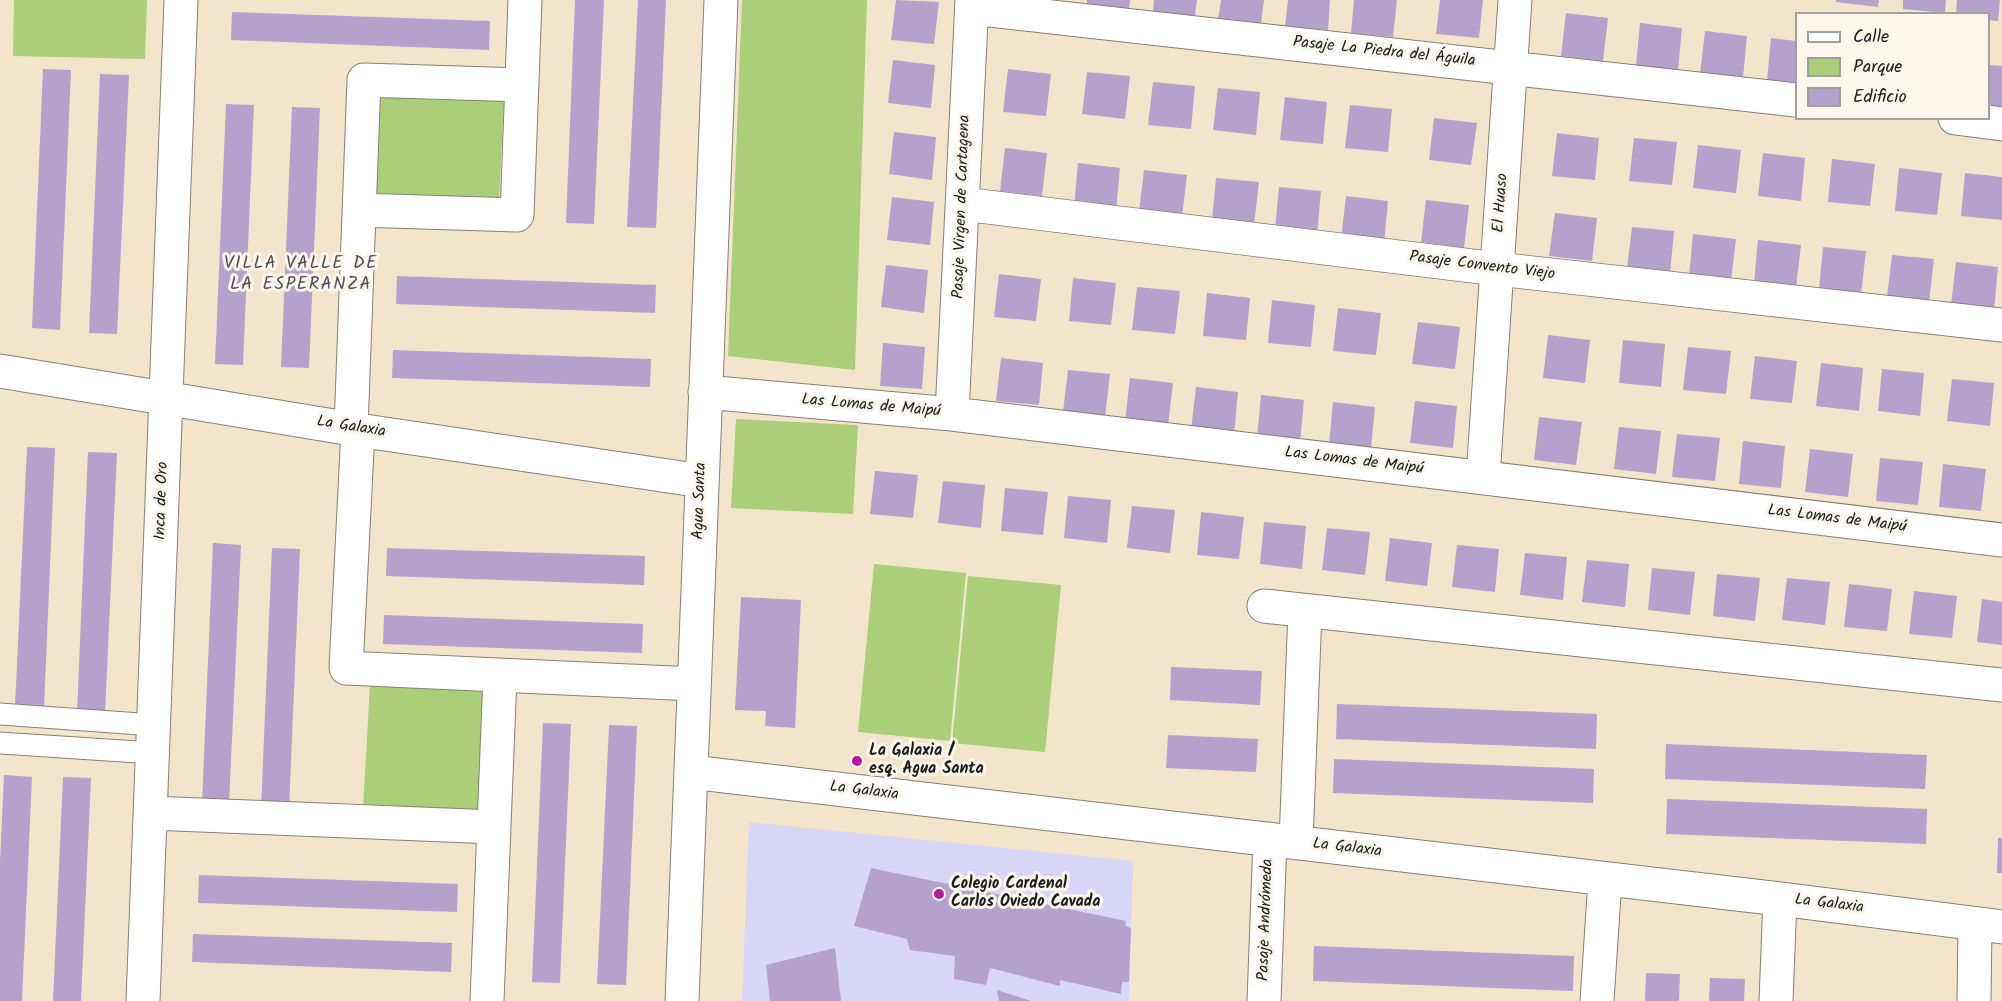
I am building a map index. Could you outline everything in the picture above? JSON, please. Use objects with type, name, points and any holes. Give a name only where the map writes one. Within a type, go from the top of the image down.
[{"type":"street","name":"Inca de Oro","points":[[143,1001],[181,0]]},
{"type":"street","points":[[359,210],[517,215],[525,0]]},
{"type":"street","name":"Agua Santa","points":[[682,1001],[721,0]]},
{"type":"street","name":"El Huaso","points":[[1483,477],[1515,0]]},
{"type":"street","name":"Pasaje La Piedra del Águila","points":[[972,4],[1795,100]]},
{"type":"street","name":"Pasaje Virgen de Cartagena","points":[[952,414],[972,4]]},
{"type":"street","points":[[522,86],[364,80],[346,668],[694,684]]},
{"type":"street","points":[[1971,120],[2002,124]]},
{"type":"street","name":"Pasaje Convento Viejo","points":[[963,204],[1497,269],[2002,325]]},
{"type":"street","name":"La Galaxia","points":[[0,371],[355,429],[702,481]]},
{"type":"street","name":"Las Lomas de Maipú","points":[[705,392],[952,414],[2002,540]]},
{"type":"street","points":[[1264,606],[2002,685]]},
{"type":"street","name":"Pasaje Andrómeda","points":[[1264,1001],[1283,841],[1305,611]]},
{"type":"street","points":[[487,1001],[500,676]]},
{"type":"street","name":"La Galaxia","points":[[691,772],[1780,899],[1989,926]]},
{"type":"street","points":[[151,813],[494,827]]},
{"type":"street","points":[[1597,1001],[1605,880]]},
{"type":"street","points":[[1776,1001],[1780,899]]},
{"type":"street","points":[[1974,1001],[1989,926]]},
{"type":"lane","points":[[0,714],[154,739]]},
{"type":"lane","points":[[0,744],[154,739]]},
{"type":"shaded area","name":"Colegio Cardenal Carlos Oviedo Cavada","points":[[749,822],[1133,861],[1129,1001],[742,1001]]},
{"type":"green space","points":[[14,0],[147,0],[145,59],[13,56]]},
{"type":"green space","points":[[742,0],[867,0],[855,370],[728,356]]},
{"type":"green space","points":[[380,94],[504,98],[499,203],[374,199]]},
{"type":"green space","points":[[736,419],[858,425],[853,514],[731,508]]},
{"type":"green space","points":[[874,564],[966,573],[950,741],[858,732]]},
{"type":"green space","points":[[968,576],[1061,585],[1045,752],[952,743]]},
{"type":"green space","points":[[370,684],[489,691],[482,816],[363,809]]},
{"type":"building","points":[[575,0],[604,0],[594,224],[566,223]]},
{"type":"building","points":[[638,0],[666,0],[656,228],[627,227]]},
{"type":"building","points":[[896,0],[939,2],[934,44],[891,40]]},
{"type":"building","points":[[1087,0],[1130,0],[1129,8],[1087,4]]},
{"type":"building","points":[[1154,0],[1197,0],[1195,16],[1153,12]]},
{"type":"building","points":[[1221,0],[1264,0],[1261,24],[1218,20]]},
{"type":"building","points":[[1288,0],[1330,0],[1328,30],[1285,26]]},
{"type":"building","points":[[1354,0],[1397,0],[1393,37],[1351,33]]},
{"type":"building","points":[[1440,0],[1483,0],[1479,38],[1436,34]]},
{"type":"building","points":[[1836,0],[1879,0],[1878,7],[1836,2]]},
{"type":"building","points":[[1903,0],[1946,0],[1945,12],[1903,9]]},
{"type":"building","points":[[1957,0],[2000,0],[1998,21],[1990,20],[1990,12],[1956,12]]},
{"type":"building","points":[[232,12],[490,21],[489,50],[231,40]]},
{"type":"building","points":[[1566,13],[1608,18],[1603,61],[1561,56]]},
{"type":"building","points":[[1640,23],[1682,28],[1678,70],[1636,66]]},
{"type":"building","points":[[1705,31],[1747,36],[1743,78],[1700,74]]},
{"type":"building","points":[[1771,38],[1795,41],[1795,84],[1767,81]]},
{"type":"building","points":[[893,60],[935,65],[931,108],[888,103]]},
{"type":"building","points":[[1990,65],[2002,66],[2002,109],[1990,108]]},
{"type":"building","points":[[43,69],[71,70],[60,330],[32,328]]},
{"type":"building","points":[[1008,69],[1051,74],[1046,116],[1003,112]]},
{"type":"building","points":[[1087,72],[1130,76],[1125,119],[1082,114]]},
{"type":"building","points":[[100,74],[129,75],[117,334],[89,333]]},
{"type":"building","points":[[1153,82],[1195,86],[1191,129],[1148,125]]},
{"type":"building","points":[[1218,88],[1260,92],[1256,135],[1213,130]]},
{"type":"building","points":[[1285,97],[1327,102],[1323,144],[1280,140]]},
{"type":"building","points":[[226,104],[254,105],[243,365],[215,364]]},
{"type":"building","points":[[1350,105],[1392,109],[1388,152],[1345,148]]},
{"type":"building","points":[[292,107],[320,108],[309,368],[281,367]]},
{"type":"building","points":[[1434,118],[1477,123],[1471,165],[1429,160]]},
{"type":"building","points":[[894,132],[936,137],[932,180],[889,174]]},
{"type":"building","points":[[1557,133],[1599,138],[1595,180],[1552,176]]},
{"type":"building","points":[[1634,138],[1677,142],[1672,185],[1629,181]]},
{"type":"building","points":[[1698,145],[1741,150],[1736,193],[1693,188]]},
{"type":"building","points":[[1005,148],[1047,153],[1042,196],[1000,191]]},
{"type":"building","points":[[1763,153],[1805,158],[1801,201],[1758,196]]},
{"type":"building","points":[[1832,159],[1875,164],[1870,206],[1828,202]]},
{"type":"building","points":[[1078,163],[1120,168],[1116,210],[1074,206]]},
{"type":"building","points":[[1899,168],[1942,173],[1937,215],[1895,211]]},
{"type":"building","points":[[1144,170],[1187,175],[1182,217],[1139,212]]},
{"type":"building","points":[[1965,173],[2002,177],[2002,220],[1961,216]]},
{"type":"building","points":[[1216,178],[1259,182],[1254,225],[1212,220]]},
{"type":"building","points":[[1279,187],[1321,191],[1317,234],[1275,229]]},
{"type":"building","points":[[1346,196],[1388,201],[1384,243],[1341,239]]},
{"type":"building","points":[[892,197],[934,202],[930,245],[887,240]]},
{"type":"building","points":[[1426,200],[1469,205],[1464,248],[1421,242]]},
{"type":"building","points":[[1555,213],[1597,218],[1592,261],[1549,256]]},
{"type":"building","points":[[1632,227],[1674,231],[1670,274],[1627,269]]},
{"type":"building","points":[[1693,234],[1736,239],[1731,281],[1689,277]]},
{"type":"building","points":[[1758,240],[1801,245],[1796,287],[1754,283]]},
{"type":"building","points":[[1823,247],[1866,251],[1861,294],[1819,290]]},
{"type":"building","points":[[1892,255],[1934,259],[1929,302],[1887,297]]},
{"type":"building","points":[[1956,262],[1998,267],[1994,310],[1951,305]]},
{"type":"building","points":[[886,265],[928,270],[924,313],[881,307]]},
{"type":"building","points":[[999,274],[1041,279],[1036,321],[994,317]]},
{"type":"building","points":[[397,276],[656,285],[655,313],[396,304]]},
{"type":"building","points":[[1073,278],[1116,283],[1111,325],[1069,321]]},
{"type":"building","points":[[1137,287],[1180,291],[1175,334],[1132,330]]},
{"type":"building","points":[[1207,293],[1250,298],[1246,340],[1203,336]]},
{"type":"building","points":[[1272,300],[1315,305],[1311,347],[1268,343]]},
{"type":"building","points":[[1338,308],[1381,313],[1376,355],[1333,351]]},
{"type":"building","points":[[1418,322],[1460,327],[1455,369],[1412,364]]},
{"type":"building","points":[[1548,335],[1590,340],[1585,383],[1543,378]]},
{"type":"building","points":[[1623,340],[1665,344],[1661,387],[1619,383]]},
{"type":"building","points":[[883,343],[925,347],[922,389],[880,386]]},
{"type":"building","points":[[1688,347],[1731,351],[1726,394],[1683,390]]},
{"type":"building","points":[[393,350],[651,359],[650,387],[392,378]]},
{"type":"building","points":[[1755,356],[1797,361],[1792,403],[1750,399]]},
{"type":"building","points":[[1001,358],[1043,363],[1039,405],[996,401]]},
{"type":"building","points":[[1821,363],[1863,368],[1859,411],[1816,406]]},
{"type":"building","points":[[1882,369],[1924,373],[1920,416],[1878,411]]},
{"type":"building","points":[[1068,370],[1110,374],[1105,417],[1063,412]]},
{"type":"building","points":[[1130,378],[1173,383],[1168,425],[1125,421]]},
{"type":"building","points":[[1952,379],[1994,383],[1990,426],[1947,421]]},
{"type":"building","points":[[1196,387],[1238,392],[1234,435],[1191,430]]},
{"type":"building","points":[[1261,395],[1304,400],[1300,443],[1257,438]]},
{"type":"building","points":[[1415,401],[1457,406],[1453,448],[1410,443]]},
{"type":"building","points":[[1333,402],[1375,407],[1371,449],[1329,445]]},
{"type":"building","points":[[1539,417],[1582,422],[1576,465],[1534,460]]},
{"type":"building","points":[[1619,427],[1661,431],[1656,474],[1614,469]]},
{"type":"building","points":[[1677,434],[1720,438],[1715,481],[1672,477]]},
{"type":"building","points":[[1743,441],[1785,446],[1781,488],[1739,484]]},
{"type":"building","points":[[27,447],[55,448],[44,708],[15,707]]},
{"type":"building","points":[[1810,449],[1853,454],[1848,497],[1805,492]]},
{"type":"building","points":[[88,452],[117,453],[105,713],[77,712]]},
{"type":"building","points":[[1880,458],[1923,462],[1918,505],[1876,501]]},
{"type":"building","points":[[1943,464],[1986,469],[1981,511],[1939,507]]},
{"type":"building","points":[[875,471],[918,475],[913,518],[870,514]]},
{"type":"building","points":[[943,481],[985,485],[981,528],[938,523]]},
{"type":"building","points":[[1005,488],[1048,492],[1043,535],[1001,531]]},
{"type":"building","points":[[1068,496],[1111,500],[1107,543],[1064,538]]},
{"type":"building","points":[[1132,506],[1175,510],[1170,553],[1127,548]]},
{"type":"building","points":[[1201,512],[1244,517],[1239,559],[1197,555]]},
{"type":"building","points":[[1264,522],[1306,526],[1302,569],[1260,564]]},
{"type":"building","points":[[1327,528],[1370,532],[1365,575],[1322,570]]},
{"type":"building","points":[[1390,538],[1432,543],[1427,586],[1385,581]]},
{"type":"building","points":[[213,543],[241,545],[229,804],[202,803]]},
{"type":"building","points":[[1457,545],[1499,549],[1495,592],[1452,587]]},
{"type":"building","points":[[272,548],[300,549],[289,809],[261,808]]},
{"type":"building","points":[[387,548],[645,556],[644,585],[386,576]]},
{"type":"building","points":[[1525,553],[1567,557],[1563,600],[1520,595]]},
{"type":"building","points":[[1587,560],[1629,564],[1625,607],[1582,602]]},
{"type":"building","points":[[1652,568],[1695,572],[1690,615],[1648,610]]},
{"type":"building","points":[[1717,574],[1760,578],[1755,621],[1713,616]]},
{"type":"building","points":[[1787,578],[1830,582],[1825,625],[1782,620]]},
{"type":"building","points":[[1849,584],[1892,589],[1887,631],[1844,627]]},
{"type":"building","points":[[1914,591],[1957,596],[1952,638],[1909,634]]},
{"type":"building","points":[[741,597],[801,600],[795,728],[765,726],[766,711],[735,710]]},
{"type":"building","points":[[1982,599],[2002,602],[2002,645],[1977,642]]},
{"type":"building","points":[[384,615],[643,624],[642,653],[383,644]]},
{"type":"building","points":[[1171,667],[1262,671],[1260,705],[1170,700]]},
{"type":"building","points":[[1337,704],[1597,714],[1596,749],[1336,739]]},
{"type":"building","points":[[543,723],[571,724],[560,983],[532,982]]},
{"type":"building","points":[[609,725],[637,726],[626,985],[597,984]]},
{"type":"building","points":[[1168,735],[1258,739],[1256,772],[1166,768]]},
{"type":"building","points":[[1666,744],[1927,755],[1925,789],[1665,779]]},
{"type":"building","points":[[1334,759],[1594,769],[1593,803],[1333,793]]},
{"type":"building","points":[[4,775],[32,777],[22,1001],[0,1001],[0,861]]},
{"type":"building","points":[[63,777],[91,778],[81,1001],[53,1001]]},
{"type":"building","points":[[1667,799],[1927,809],[1926,844],[1666,834]]},
{"type":"building","points":[[1998,838],[2002,838],[2002,873],[1997,873]]},
{"type":"building","points":[[871,868],[1126,921],[1125,926],[1131,928],[1129,982],[1122,982],[1121,994],[1060,980],[1060,986],[990,968],[986,985],[954,979],[955,956],[910,950],[907,939],[854,926]]},
{"type":"building","points":[[199,875],[458,884],[457,912],[198,903]]},
{"type":"building","points":[[193,934],[452,943],[451,972],[192,962]]},
{"type":"building","points":[[1314,946],[1574,956],[1573,991],[1313,981]]},
{"type":"building","points":[[835,948],[841,1001],[770,1001],[766,965]]},
{"type":"building","points":[[1646,973],[1680,974],[1679,1001],[1645,1001]]},
{"type":"building","points":[[1710,978],[1745,979],[1744,1001],[1709,1001]]},
{"type":"building","points":[[997,990],[1031,1001],[999,1001]]},
{"type":"place","name":"La Galaxia / esq. Agua Santa","points":[[857,761]]},
{"type":"place","name":"Colegio Cardenal Carlos Oviedo Cavada","points":[[939,894]]},
{"type":"district","name":"VILLA VALLE DE LA ESPERANZA","points":[[301,275]]}]
